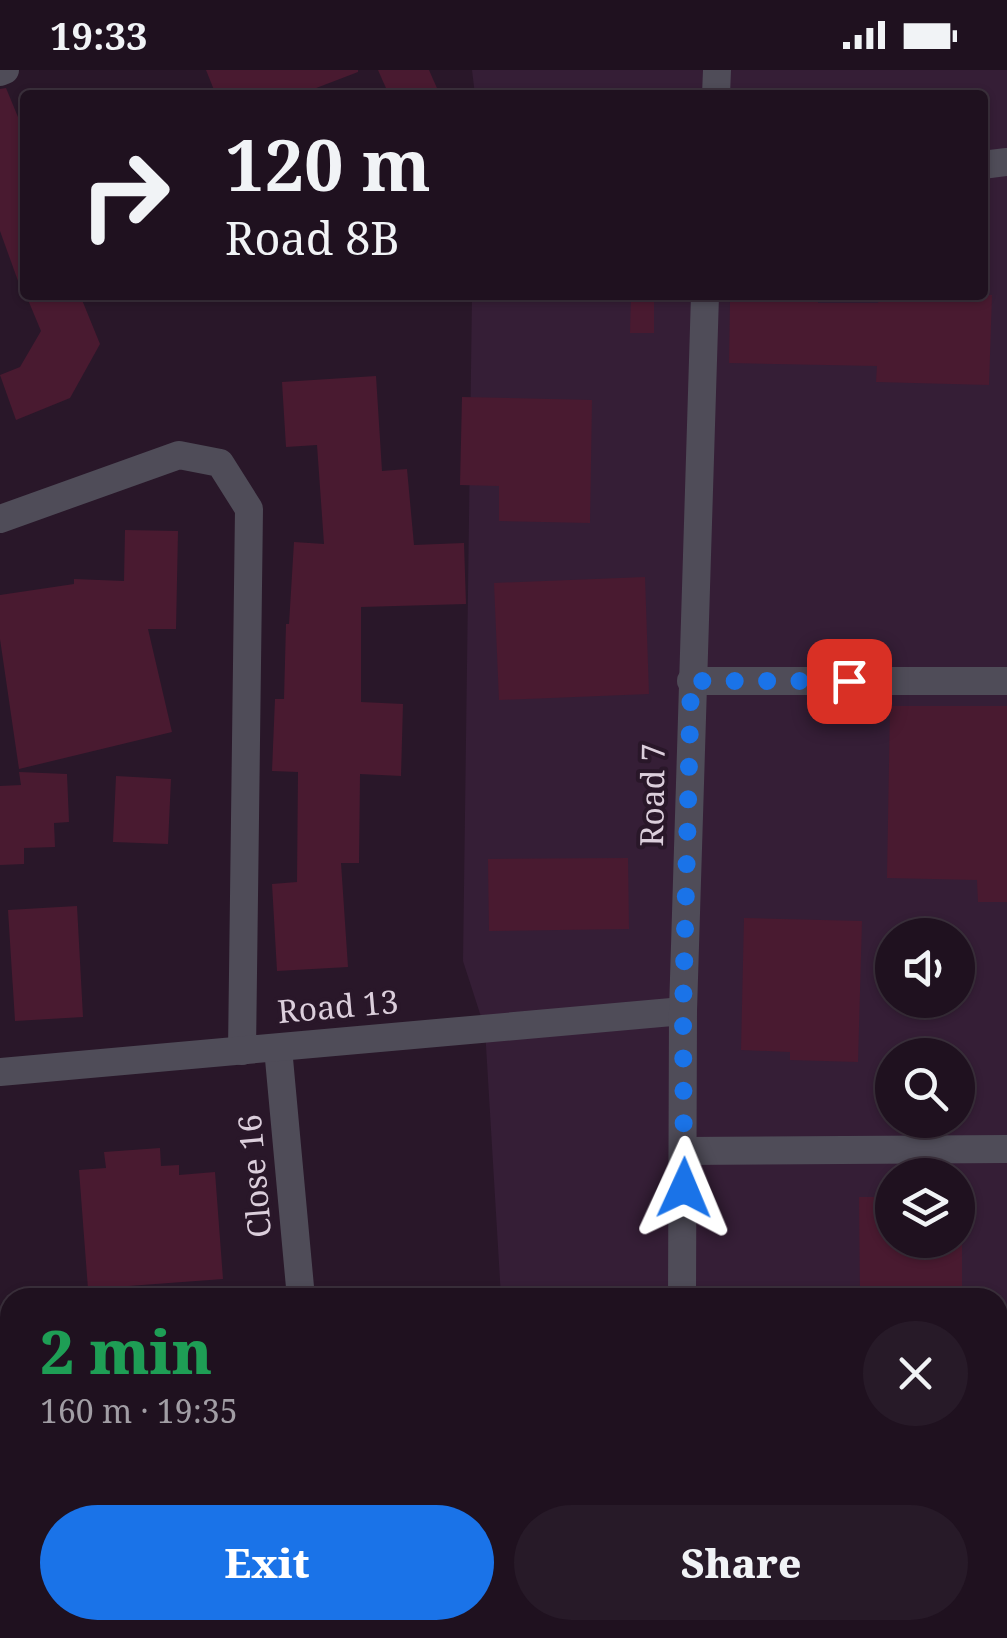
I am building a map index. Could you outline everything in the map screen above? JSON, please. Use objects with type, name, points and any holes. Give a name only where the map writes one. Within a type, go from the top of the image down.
[{"type":"street","name":"Road 7","points":[[682,1288],[683,1012],[705,300]]},
{"type":"street","points":[[0,519],[130,469],[179,455],[220,463],[248,509],[242,1051]]},
{"type":"street","points":[[691,681],[1007,681]]},
{"type":"street","name":"Road 13","points":[[0,1072],[683,1012]]},
{"type":"street","name":"Close 16","points":[[278,1048],[300,1288]]},
{"type":"street","points":[[685,1151],[1007,1149]]},
{"type":"shaded area","points":[[472,70],[1007,70],[1007,1288],[500,1288],[485,1029],[463,961],[472,300],[988,300],[988,90],[474,90]]},
{"type":"building","points":[[206,70],[358,70],[311,90],[214,90]]},
{"type":"building","points":[[378,70],[429,70],[438,90],[387,90]]},
{"type":"building","points":[[6,88],[20,122],[20,286],[0,231],[0,89]]},
{"type":"building","points":[[988,295],[992,295],[989,385],[876,382],[877,366],[729,363],[730,301],[878,303],[988,300]]},
{"type":"building","points":[[28,300],[82,300],[100,344],[70,398],[16,420],[0,375],[20,367],[41,331]]},
{"type":"building","points":[[631,300],[654,300],[654,333],[630,333]]},
{"type":"building","points":[[376,376],[382,471],[407,469],[414,545],[464,543],[466,604],[361,607],[361,702],[403,704],[401,776],[360,774],[359,863],[341,863],[348,967],[277,971],[272,884],[297,882],[298,772],[272,771],[275,699],[284,699],[294,542],[324,544],[317,445],[286,447],[282,382]]},
{"type":"building","points":[[462,397],[592,400],[590,523],[499,521],[499,486],[460,485]]},
{"type":"building","points":[[125,530],[178,531],[176,629],[148,629],[172,732],[19,769],[0,639],[0,595],[74,584],[74,579],[124,581]]},
{"type":"building","points":[[645,577],[649,694],[499,700],[494,583]]},
{"type":"building","points":[[890,706],[1007,706],[1007,902],[978,902],[977,880],[887,878]]},
{"type":"building","points":[[19,772],[67,774],[69,822],[54,823],[55,847],[24,848],[24,864],[0,865],[0,786],[21,785]]},
{"type":"building","points":[[116,776],[171,779],[168,844],[113,842]]},
{"type":"building","points":[[628,858],[629,929],[489,931],[488,859]]},
{"type":"building","points":[[77,906],[83,1017],[15,1021],[8,910]]},
{"type":"building","points":[[744,918],[862,921],[858,1062],[790,1060],[790,1052],[741,1050]]},
{"type":"building","points":[[160,1148],[161,1166],[179,1165],[179,1175],[215,1172],[223,1279],[88,1288],[79,1170],[106,1168],[104,1152]]},
{"type":"building","points":[[859,1197],[875,1197],[875,1258],[962,1258],[962,1288],[860,1288]]},
{"type":"route","points":[[684,1188],[683,1012],[691,681],[849,681]]}]
